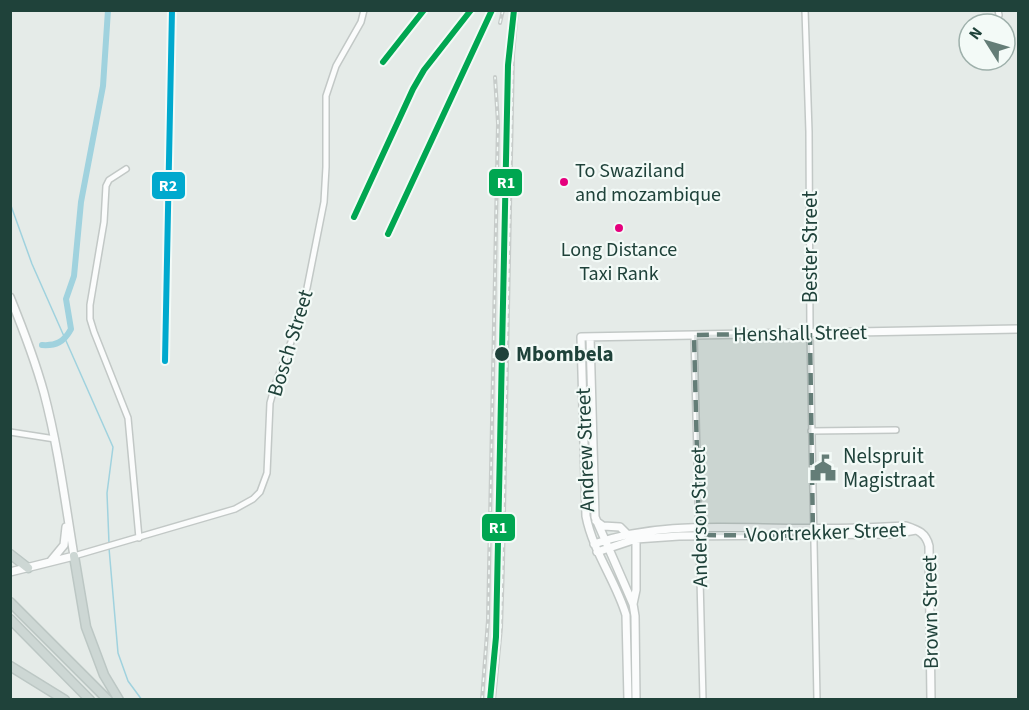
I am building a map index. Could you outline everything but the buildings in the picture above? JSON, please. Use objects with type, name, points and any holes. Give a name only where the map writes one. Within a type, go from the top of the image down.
[{"type":"main road","points":[[10,554],[28,568]]},
{"type":"main road","points":[[74,556],[86,627],[104,675],[119,699]]},
{"type":"main road","points":[[10,602],[108,699]]},
{"type":"main road","points":[[10,619],[90,699]]},
{"type":"main road","points":[[10,666],[65,699]]},
{"type":"street","name":"Bosch Street","points":[[10,572],[120,544],[235,509],[253,499],[264,484],[268,464],[270,403],[308,288],[324,202],[326,96],[336,66],[355,33],[364,10]]},
{"type":"street","name":"Bester Street","points":[[806,10],[810,132],[811,431],[817,699]]},
{"type":"street","points":[[126,169],[109,180],[106,186],[104,222],[90,312],[94,332],[128,418],[139,538]]},
{"type":"street","points":[[10,297],[33,354],[55,439],[74,556]]},
{"type":"street","name":"Henshall Street","points":[[581,337],[1018,329]]},
{"type":"street","name":"Anderson Street","points":[[694,335],[703,699]]},
{"type":"street","name":"Andrew Street","points":[[581,337],[586,516],[596,548],[626,615],[628,699]]},
{"type":"street","name":"Andrew Street","points":[[590,337],[596,521],[633,604],[636,699]]},
{"type":"street","points":[[811,431],[896,429]]},
{"type":"street","points":[[10,432],[55,439]]},
{"type":"street","points":[[50,562],[64,545],[67,514]]},
{"type":"street","points":[[596,521],[603,526],[618,526],[627,534]]},
{"type":"street","name":"Voortrekker Street","points":[[596,548],[627,534],[699,531],[813,532],[906,526],[916,530]]},
{"type":"street","name":"Brown Street","points":[[916,530],[924,534],[929,546],[931,699]]},
{"type":"street","name":"Voortrekker Street","points":[[606,544],[699,531]]},
{"type":"street","points":[[633,604],[636,590],[636,539]]},
{"type":"highlighted area","points":[[810,333],[813,536],[699,535],[694,335]]},
{"type":"waterway","points":[[42,345],[59,342],[71,329],[66,299],[74,276],[81,202],[103,86],[108,10]]},
{"type":"waterway","points":[[10,203],[32,264],[113,447],[107,493],[109,543]]},
{"type":"waterway","points":[[109,548],[118,653],[128,681],[142,700]]},
{"type":"railway","points":[[165,361],[172,10]]},
{"type":"railway","points":[[383,62],[424,10]]},
{"type":"railway","points":[[354,217],[413,89],[424,70],[471,10]]},
{"type":"railway","points":[[388,234],[492,10]]},
{"type":"railway","points":[[500,23],[503,10]]},
{"type":"railway","points":[[494,700],[501,628],[513,55],[517,10]]},
{"type":"railway","points":[[482,700],[488,620],[498,123],[495,77]]},
{"type":"transit line","name":"R2","points":[[165,361],[172,10]]},
{"type":"transit line","name":"R1","points":[[383,62],[424,10]]},
{"type":"transit line","name":"R1","points":[[354,217],[413,89],[424,70],[471,10]]},
{"type":"transit line","name":"R1","points":[[388,234],[492,10]]},
{"type":"transit line","name":"R1","points":[[490,700],[496,637],[508,65],[514,10]]},
{"type":"place","name":"To Swaziland and mozambique","points":[[564,182]]},
{"type":"place","name":"Long Distance Taxi Rank","points":[[619,228]]},
{"type":"place","name":"Mbombela","points":[[502,354]]},
{"type":"place","name":"Nelspruit Magistraat","points":[[823,468]]}]
